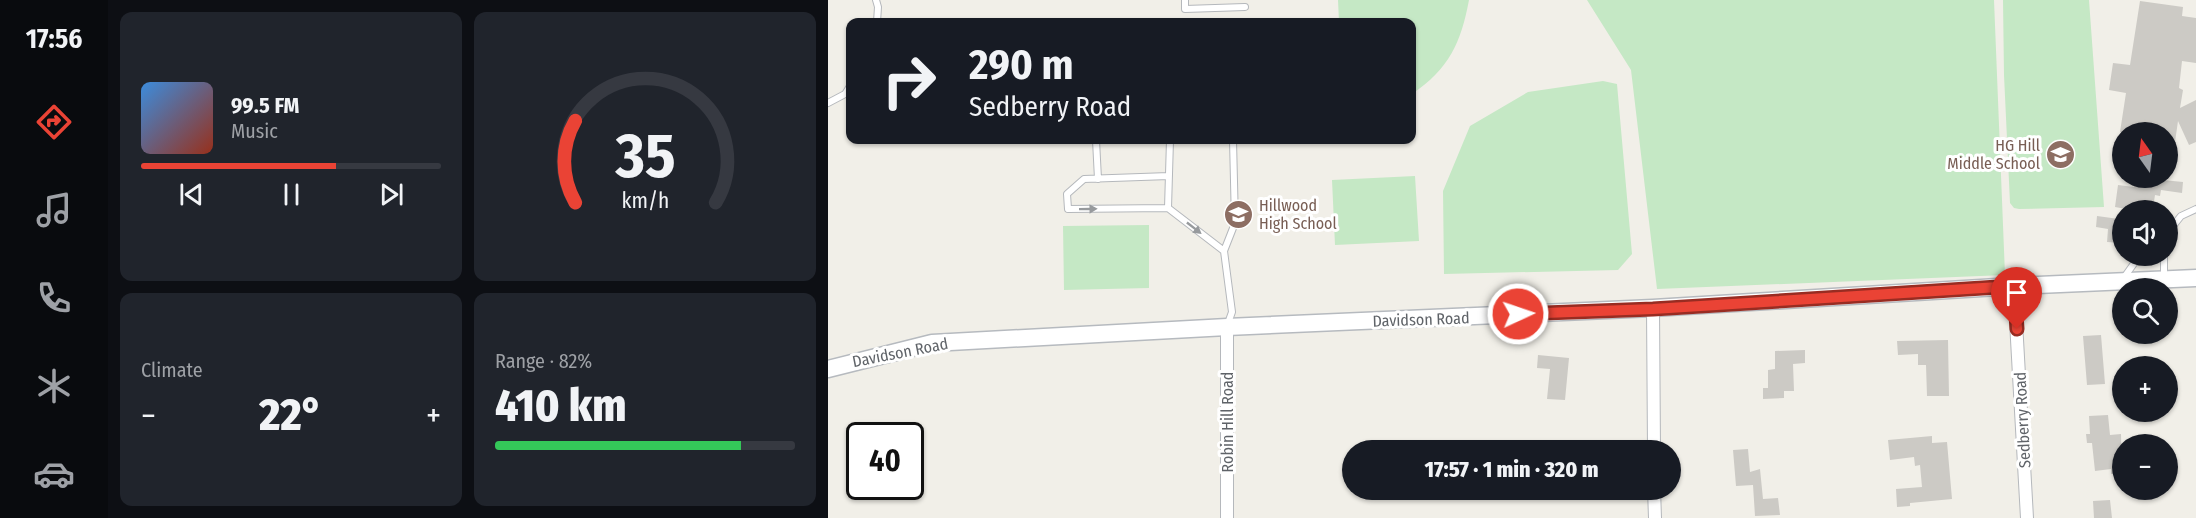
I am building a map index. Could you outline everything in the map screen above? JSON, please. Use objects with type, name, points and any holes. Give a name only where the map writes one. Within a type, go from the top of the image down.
[{"type":"street","name":"Davidson Road","points":[[2178,279],[2196,278]]},
{"type":"street","name":"Davidson Road","points":[[828,369],[932,343],[1227,327],[1653,309],[2112,281]]},
{"type":"street","name":"Sedberry Road","points":[[2014,286],[2027,518]]},
{"type":"street","points":[[1653,309],[1654,440]]},
{"type":"street","name":"Robin Hill Road","points":[[1227,327],[1227,518]]},
{"type":"street","points":[[1654,500],[1654,518]]},
{"type":"lane","points":[[876,0],[877,18]]},
{"type":"lane","points":[[1185,0],[1185,9],[1245,7]]},
{"type":"lane","points":[[828,103],[846,92]]},
{"type":"lane","points":[[1096,144],[1098,179]]},
{"type":"lane","points":[[1168,208],[1170,144]]},
{"type":"lane","points":[[1227,327],[1232,312],[1224,251],[1235,223],[1233,144]]},
{"type":"lane","points":[[1169,177],[1084,179],[1067,194],[1068,209],[1168,208],[1224,251]]},
{"type":"lane","points":[[2178,220],[2196,209]]},
{"type":"green space","points":[[1338,0],[1469,0],[1462,29],[1451,54],[1435,75],[1416,91],[1416,18],[1339,18]]},
{"type":"green space","points":[[1587,0],[1994,0],[2005,275],[1657,289],[1631,70]]},
{"type":"green space","points":[[2003,0],[2089,0],[2104,207],[2019,209],[2014,208],[2010,203]]},
{"type":"green space","points":[[1603,81],[1617,84],[1632,254],[1618,270],[1444,274],[1443,191],[1470,126],[1528,92]]},
{"type":"green space","points":[[1415,176],[1419,241],[1335,245],[1332,180]]},
{"type":"green space","points":[[1149,225],[1149,288],[1064,290],[1063,226]]},
{"type":"building","points":[[2140,1],[2183,7],[2182,16],[2196,18],[2196,63],[2182,61],[2179,88],[2183,90],[2180,108],[2196,100],[2196,142],[2189,145],[2178,121],[2122,122],[2126,93],[2109,90],[2113,63],[2130,65]]},
{"type":"building","points":[[2178,182],[2183,182],[2182,193],[2161,190],[2160,196],[2155,195],[2154,200],[2116,200],[2118,188],[2178,188]]},
{"type":"building","points":[[2097,216],[2112,218],[2112,242],[2107,242],[2108,229],[2096,227]]},
{"type":"building","points":[[2101,335],[2105,384],[2087,385],[2083,336]]},
{"type":"building","points":[[1948,340],[1949,396],[1927,396],[1926,365],[1918,365],[1918,354],[1898,355],[1897,341]]},
{"type":"building","points":[[1805,350],[1805,363],[1793,364],[1794,391],[1784,391],[1784,398],[1763,399],[1763,388],[1768,388],[1768,370],[1775,369],[1775,351]]},
{"type":"building","points":[[1538,355],[1569,358],[1565,400],[1547,399],[1550,369],[1537,368]]},
{"type":"building","points":[[2108,415],[2110,435],[2112,435],[2112,474],[2111,469],[2095,471],[2092,443],[2087,443],[2086,434],[2090,434],[2089,416]]},
{"type":"building","points":[[1932,436],[1932,443],[1947,442],[1952,499],[1910,503],[1910,506],[1897,507],[1896,489],[1922,487],[1920,465],[1915,466],[1914,457],[1890,460],[1888,440]]},
{"type":"building","points":[[1748,449],[1750,472],[1760,469],[1763,499],[1778,498],[1780,515],[1755,516],[1753,485],[1736,486],[1733,450]]},
{"type":"building","points":[[2110,500],[2112,518],[2094,518],[2093,501]]},
{"type":"place","name":"HG Hill Middle School","points":[[2061,154]]},
{"type":"place","name":"Hillwood High School","points":[[1238,214]]},
{"type":"route","points":[[1518,314],[1653,309],[2014,286],[2017,329]]}]
